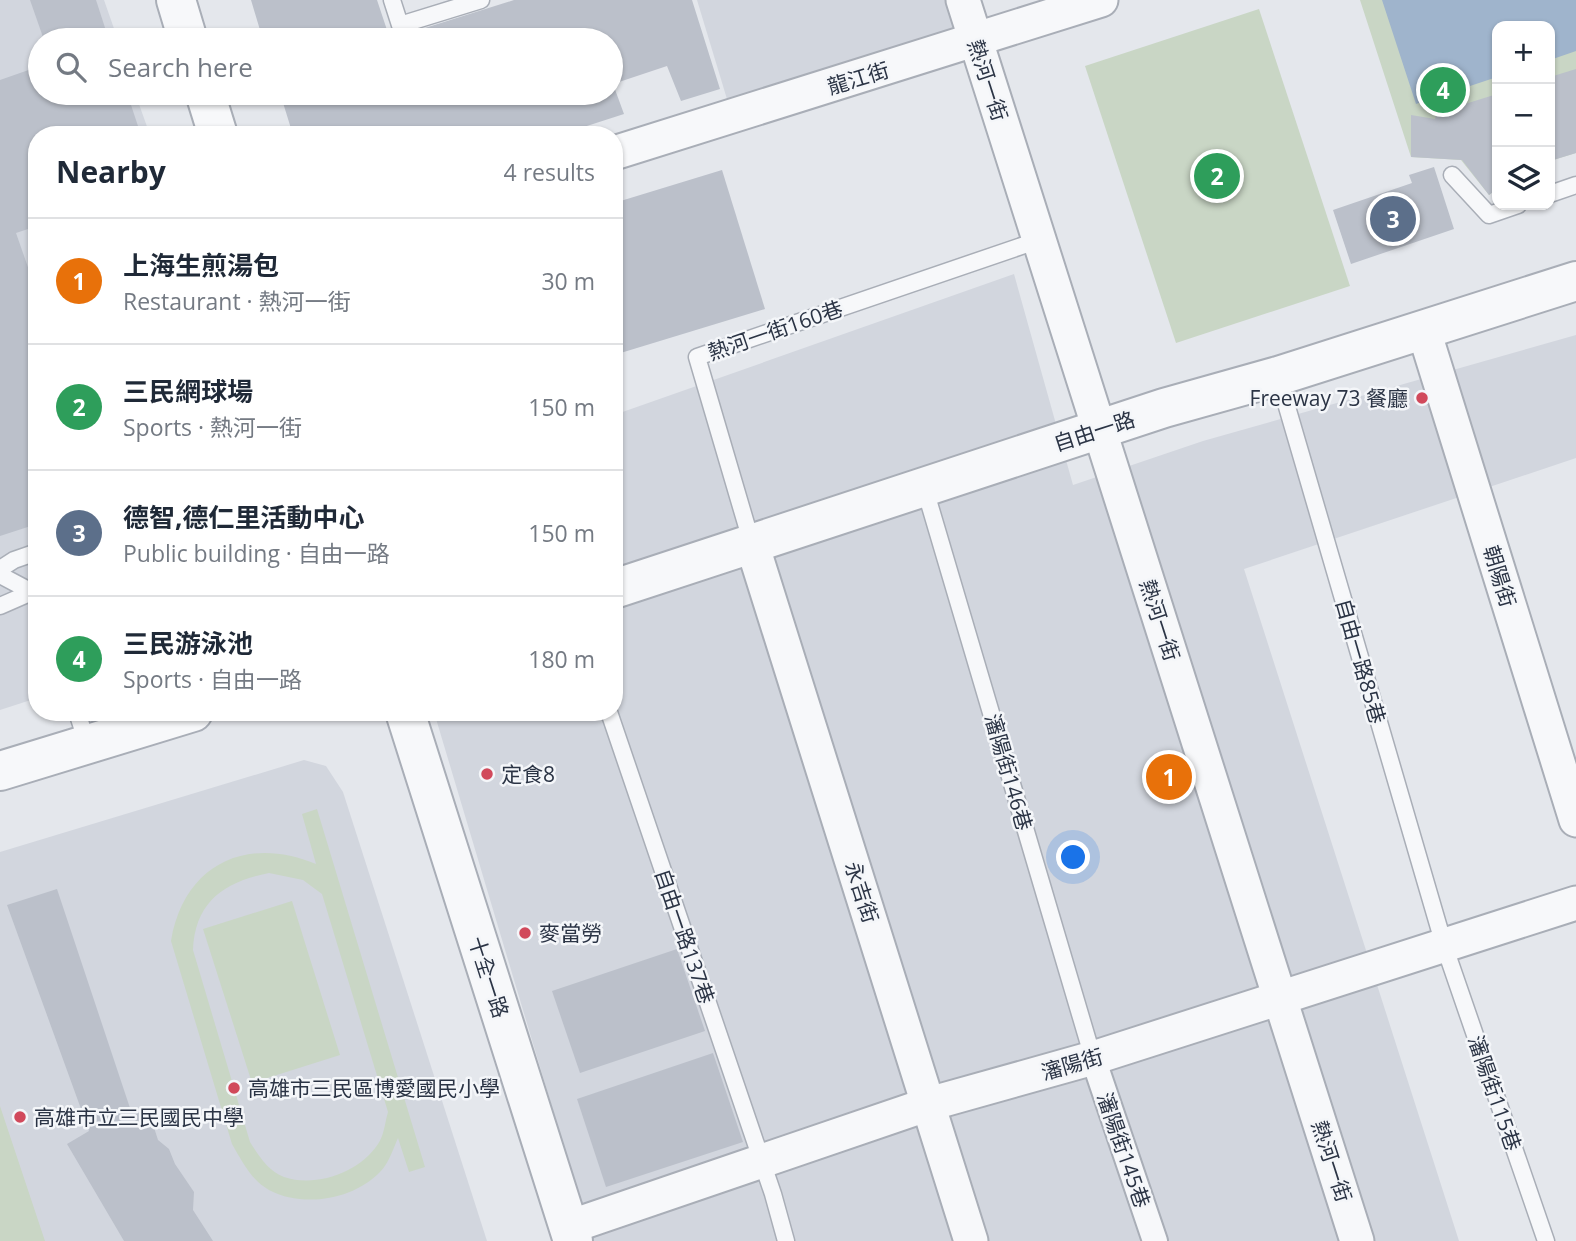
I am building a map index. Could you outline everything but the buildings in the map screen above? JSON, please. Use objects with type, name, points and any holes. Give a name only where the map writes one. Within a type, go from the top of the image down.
[{"type":"street","points":[[176,0],[184,28]]},
{"type":"street","name":"熱河一街","points":[[963,0],[1357,1241]]},
{"type":"street","name":"龍江街","points":[[623,150],[1101,0]]},
{"type":"street","points":[[209,105],[215,126]]},
{"type":"street","name":"自由一路","points":[[623,586],[1100,429],[1424,331],[1576,281]]},
{"type":"street","name":"朝陽街","points":[[1424,331],[1576,820]]},
{"type":"street","name":"永吉街","points":[[752,544],[971,1241]]},
{"type":"street","points":[[0,771],[82,727],[126,721]]},
{"type":"street","name":"十全一路","points":[[408,721],[571,1234]]},
{"type":"street","name":"瀋陽街","points":[[571,1234],[761,1160],[929,1104],[1093,1058],[1576,903]]},
{"type":"street","name":"瀋陽街145巷","points":[[1093,1058],[1155,1241]]},
{"type":"lane","points":[[392,0],[400,25],[481,0]]},
{"type":"lane","points":[[1452,175],[1489,215],[1504,210]]},
{"type":"lane","points":[[1555,192],[1576,185]]},
{"type":"lane","name":"熱河一街160巷","points":[[752,544],[697,356],[1039,240]]},
{"type":"lane","name":"自由一路85巷","points":[[1278,376],[1444,945]]},
{"type":"lane","name":"瀋陽街146巷","points":[[925,486],[1093,1058]]},
{"type":"lane","points":[[28,555],[14,560],[0,572],[28,592]]},
{"type":"lane","points":[[0,606],[28,598]]},
{"type":"lane","name":"自由一路137巷","points":[[612,721],[786,1241]]},
{"type":"lane","name":"瀋陽街115巷","points":[[1444,945],[1546,1241]]},
{"type":"shaded area","points":[[0,0],[104,0],[114,28],[28,28],[28,105],[139,105],[147,126],[28,126],[28,701],[0,710]]},
{"type":"shaded area","points":[[697,0],[945,0],[956,33],[730,109]]},
{"type":"shaded area","points":[[1014,274],[1073,485],[1203,441],[1576,335],[1576,458],[1244,569],[1459,1241],[592,1241],[437,721],[623,721],[623,412]]},
{"type":"shaded area","name":"高雄市三民區博愛國民小學","points":[[304,760],[326,766],[343,792],[487,1241],[0,1241],[0,852]]},
{"type":"green space","points":[[1360,0],[1576,0],[1576,153],[1555,159],[1555,21],[1492,21],[1492,193],[1489,195],[1461,160],[1411,157]]},
{"type":"green space","points":[[1259,9],[1350,286],[1176,343],[1085,66]]},
{"type":"green space","points":[[317,809],[425,1167],[409,1172],[398,1138],[386,1164],[369,1182],[342,1195],[312,1200],[282,1196],[263,1186],[248,1170],[232,1144],[171,941],[178,914],[189,892],[204,875],[223,863],[243,855],[266,853],[290,856],[316,864],[302,814]],"holes":[[[269,873],[303,880],[322,894],[388,1112],[382,1137],[360,1163],[336,1175],[310,1180],[296,1180],[273,1171],[250,1142],[193,950],[199,919],[206,907],[226,889],[238,882]]]},
{"type":"green space","points":[[292,901],[340,1055],[252,1083],[203,929]]},
{"type":"green space","points":[[0,1106],[45,1241],[0,1241]]},
{"type":"water","points":[[1382,0],[1576,0],[1576,51],[1555,58],[1555,21],[1492,21],[1492,79],[1416,104]]},
{"type":"place","name":"三民游泳池","points":[[1443,90]]},
{"type":"place","name":"三民網球場","points":[[1217,176]]},
{"type":"place","name":"德智,德仁里活動中心","points":[[1393,219]]},
{"type":"place","name":"Freeway 73 餐廳","points":[[1422,398]]},
{"type":"place","name":"定食8","points":[[487,774]]},
{"type":"place","name":"上海生煎湯包","points":[[1169,777]]},
{"type":"place","name":"麥當勞","points":[[525,933]]},
{"type":"place","name":"高雄市三民區博愛國民小學","points":[[234,1088]]},
{"type":"place","name":"高雄市立三民國民中學","points":[[20,1117]]}]
